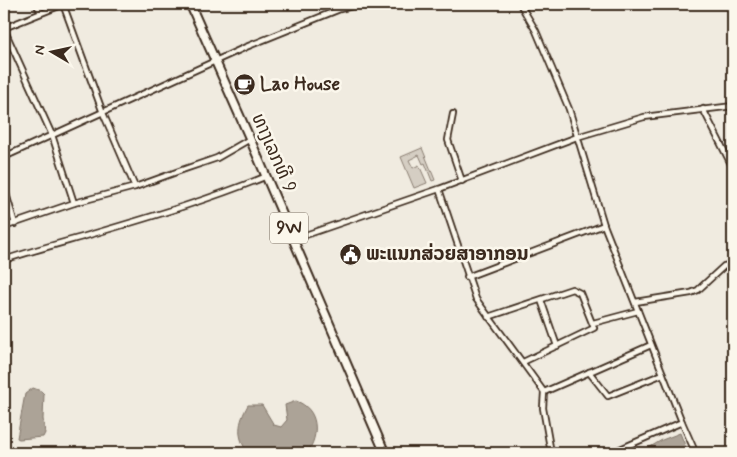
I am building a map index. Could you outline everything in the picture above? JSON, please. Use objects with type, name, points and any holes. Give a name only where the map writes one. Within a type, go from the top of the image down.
[{"type":"main road","name":"ທາງເລກທີ 9","points":[[190,4],[386,453]]},
{"type":"street","points":[[36,4],[41,12]]},
{"type":"street","points":[[74,203],[52,135],[4,28],[64,4],[103,113],[135,187]]},
{"type":"street","points":[[4,157],[246,47],[323,16],[360,4]]},
{"type":"street","points":[[520,4],[536,31],[569,109],[604,225],[693,447]]},
{"type":"street","points":[[294,239],[440,189],[577,138],[644,117],[733,106]]},
{"type":"street","points":[[703,109],[733,168]]},
{"type":"street","points":[[453,114],[448,140],[462,181]]},
{"type":"street","points":[[4,227],[74,203],[135,187],[217,158],[250,139]]},
{"type":"street","points":[[4,260],[164,213],[227,192],[266,176]]},
{"type":"street","points":[[4,187],[15,224]]},
{"type":"street","points":[[440,189],[467,277],[476,299],[544,392],[543,408],[550,453]]},
{"type":"street","points":[[467,277],[604,225]]},
{"type":"street","points":[[635,302],[691,293],[703,286],[724,266],[733,266]]},
{"type":"street","points":[[488,317],[572,289],[580,293],[594,328],[523,362]]},
{"type":"street","points":[[541,300],[557,346]]},
{"type":"street","points":[[593,323],[638,310]]},
{"type":"street","points":[[544,392],[651,345]]},
{"type":"street","points":[[589,372],[608,396],[663,374]]},
{"type":"street","points":[[611,453],[682,422]]},
{"type":"shaded area","points":[[422,148],[435,180],[432,181],[425,163],[423,164],[419,155],[409,160],[413,168],[419,165],[427,183],[414,188],[401,157]]},
{"type":"shaded area","points":[[33,388],[44,394],[43,419],[45,433],[43,437],[19,439],[17,438],[25,394]]},
{"type":"shaded area","points":[[296,401],[309,410],[315,423],[314,438],[307,453],[248,453],[240,435],[240,424],[248,405],[262,405],[274,425],[281,427],[287,420],[285,405]]},
{"type":"shaded area","points":[[680,433],[688,453],[640,453],[662,440]]},
{"type":"place","name":"Lao House","points":[[244,84]]},
{"type":"place","name":"ພະແນກສ່ວຍສາອາກອນ","points":[[350,254]]}]
